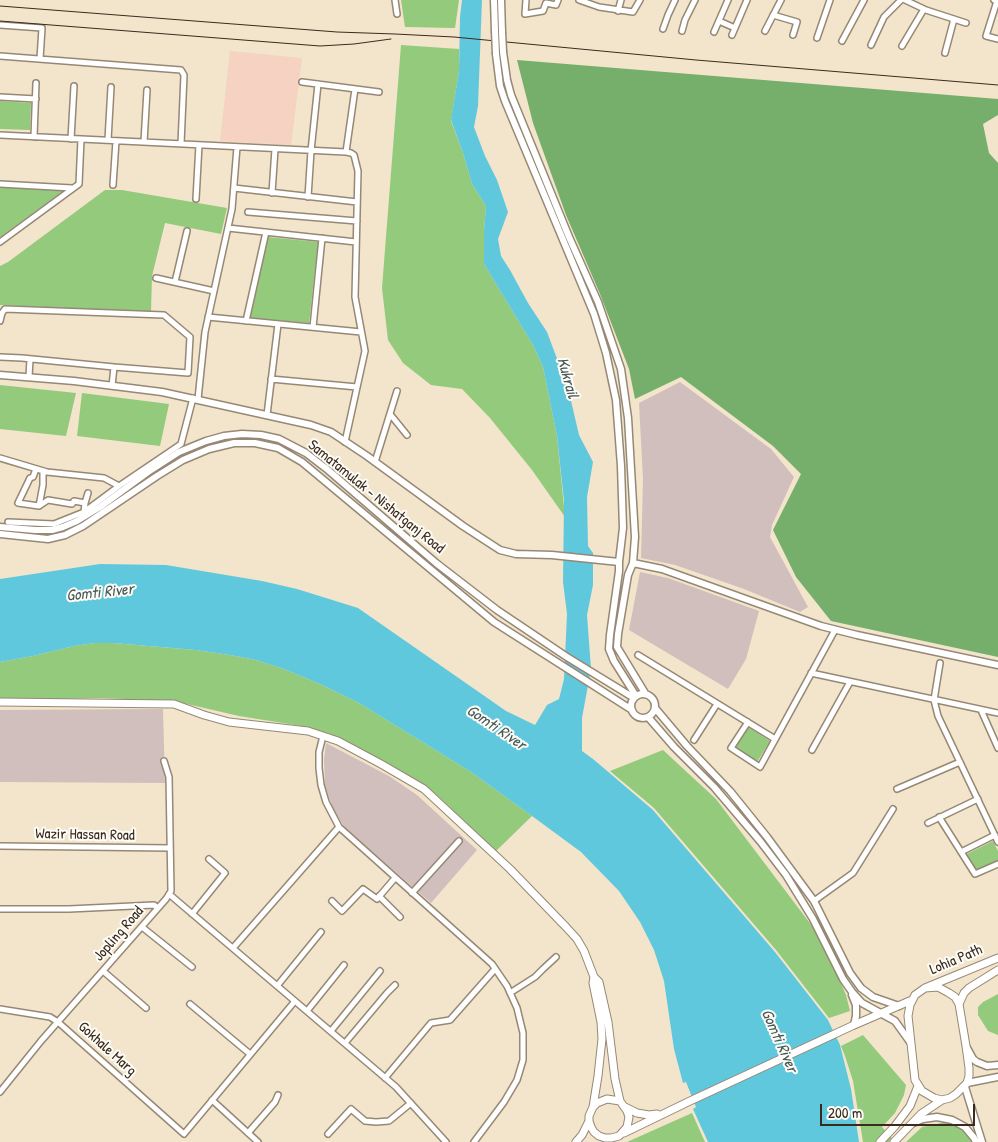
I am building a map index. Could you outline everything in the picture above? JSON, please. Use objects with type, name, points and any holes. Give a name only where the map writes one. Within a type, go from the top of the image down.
[{"type":"main road","points":[[0,702],[174,704],[229,722],[308,731],[338,741],[424,790],[510,869],[577,939],[584,950],[594,977],[593,983],[601,1022],[602,1039],[593,1107],[589,1121],[576,1142]]},
{"type":"main road","name":"Lohia Path","points":[[925,988],[998,958]]},
{"type":"main road","name":"Lohia Path","points":[[959,1004],[964,992],[998,970]]},
{"type":"main road","points":[[594,977],[600,982],[608,1022],[615,1079],[622,1104],[627,1111],[628,1122],[619,1136]]},
{"type":"main road","points":[[894,1142],[921,1114],[942,1100],[956,1094],[966,1085],[969,1076],[959,1004],[955,997],[944,990],[934,987],[925,988],[915,995],[908,1016],[914,1074],[922,1091],[927,1095],[942,1100]]},
{"type":"main road","points":[[589,1121],[594,1132],[607,1140],[619,1136],[690,1101],[912,1000]]},
{"type":"main road","points":[[880,1142],[910,1106],[918,1086]]},
{"type":"main road","points":[[593,1107],[607,1099],[622,1104],[637,1113],[649,1115],[663,1114]]},
{"type":"street","points":[[396,0],[397,14]]},
{"type":"street","points":[[494,0],[496,54],[500,86],[505,101],[586,284],[598,302],[621,369],[628,418],[635,539],[633,563],[628,575],[617,647],[645,694],[653,698],[656,708],[687,746],[730,791],[814,901],[850,973],[861,988],[873,997],[899,1006]]},
{"type":"street","points":[[501,0],[503,52],[511,96],[586,284],[606,353],[616,400],[623,528],[617,561],[618,582],[609,649],[635,697]]},
{"type":"street","points":[[526,0],[525,14],[543,12],[546,3],[556,5],[558,0]]},
{"type":"street","points":[[579,0],[599,7],[633,12],[640,0]]},
{"type":"street","points":[[618,11],[621,0]]},
{"type":"street","points":[[663,29],[675,0]]},
{"type":"street","points":[[682,31],[695,0]]},
{"type":"street","points":[[714,32],[728,0]]},
{"type":"street","points":[[732,35],[746,0]]},
{"type":"street","points":[[765,31],[781,0]]},
{"type":"street","points":[[817,38],[830,0]]},
{"type":"street","points":[[842,41],[864,0]]},
{"type":"street","points":[[871,45],[884,17],[903,0],[966,23]]},
{"type":"street","points":[[994,0],[997,1],[986,36],[998,39]]},
{"type":"street","points":[[902,46],[924,9]]},
{"type":"street","points":[[773,15],[797,22],[793,34]]},
{"type":"street","points":[[945,53],[954,19]]},
{"type":"street","points":[[719,21],[735,28]]},
{"type":"street","points":[[0,25],[42,28],[40,59]]},
{"type":"street","points":[[0,56],[181,70],[184,75],[181,144]]},
{"type":"street","points":[[302,82],[379,92]]},
{"type":"street","points":[[34,137],[36,84]]},
{"type":"street","points":[[308,197],[318,84]]},
{"type":"street","points":[[71,139],[74,86]]},
{"type":"street","points":[[108,140],[111,87]]},
{"type":"street","points":[[346,152],[354,89]]},
{"type":"street","points":[[144,142],[146,90]]},
{"type":"street","points":[[0,97],[36,99]]},
{"type":"street","points":[[0,135],[346,152],[354,155],[358,171],[355,297],[365,351],[346,442]]},
{"type":"street","points":[[0,242],[79,184],[81,139]]},
{"type":"street","points":[[113,185],[116,141]]},
{"type":"street","points":[[196,199],[199,145]]},
{"type":"street","points":[[8,522],[54,524],[84,512],[181,444],[195,399],[208,318],[232,209],[237,147]]},
{"type":"street","points":[[272,193],[275,149]]},
{"type":"street","points":[[0,184],[73,188]]},
{"type":"street","points":[[234,188],[357,202]]},
{"type":"street","points":[[248,212],[357,221]]},
{"type":"street","points":[[228,228],[356,242]]},
{"type":"street","points":[[175,282],[187,231]]},
{"type":"street","points":[[246,321],[266,232]]},
{"type":"street","points":[[313,328],[322,238]]},
{"type":"street","points":[[156,278],[214,291]]},
{"type":"street","points":[[0,322],[5,309],[164,315],[190,337],[188,373],[0,357]]},
{"type":"street","points":[[208,318],[361,332]]},
{"type":"street","points":[[267,415],[278,324]]},
{"type":"street","points":[[29,377],[30,359]]},
{"type":"street","points":[[112,386],[114,367]]},
{"type":"street","points":[[0,375],[162,392],[312,425],[331,432],[463,526],[500,550],[516,554],[552,554],[617,561]]},
{"type":"street","points":[[271,379],[357,387]]},
{"type":"street","points":[[375,462],[398,391]]},
{"type":"street","points":[[390,414],[407,435]]},
{"type":"street","name":"Samatamulak - Nishatganj Road","points":[[0,527],[35,530],[52,530],[63,527],[100,507],[179,452],[206,441],[242,434],[261,435],[279,439],[306,453],[328,470],[469,590],[567,657],[625,694],[635,697]]},
{"type":"street","name":"Samatamulak - Nishatganj Road","points":[[0,534],[48,538],[66,535],[83,526],[183,460],[234,443],[256,443],[278,448],[302,462],[494,622],[632,710]]},
{"type":"street","points":[[0,458],[43,471],[104,478],[119,486]]},
{"type":"street","points":[[36,469],[18,503],[39,506],[48,500],[72,504],[74,501],[85,503]]},
{"type":"street","points":[[39,506],[43,485],[43,471]]},
{"type":"street","points":[[84,512],[88,493]]},
{"type":"street","points":[[622,538],[635,539]]},
{"type":"street","points":[[633,563],[662,569],[835,630],[998,665]]},
{"type":"street","points":[[618,582],[627,584]]},
{"type":"street","points":[[748,722],[731,748],[760,767],[835,630]]},
{"type":"street","points":[[638,655],[775,739]]},
{"type":"street","points":[[940,663],[934,700],[938,716],[998,842]]},
{"type":"street","points":[[811,673],[998,713]]},
{"type":"street","points":[[812,750],[850,682]]},
{"type":"street","points":[[645,694],[635,697],[631,704],[633,713],[641,718],[648,717],[656,708]]},
{"type":"street","points":[[694,740],[717,704]]},
{"type":"street","points":[[981,710],[998,748]]},
{"type":"street","points":[[648,717],[674,747],[714,787],[786,875],[813,919],[843,979],[852,992],[862,1003],[895,1021],[911,1043]]},
{"type":"street","points":[[323,736],[319,768],[321,785],[326,802],[339,828],[492,964],[507,986],[517,1008],[523,1033],[523,1060],[516,1080],[504,1102],[474,1142]]},
{"type":"street","points":[[164,761],[169,776],[171,891],[169,894],[396,1086],[446,1142]]},
{"type":"street","points":[[897,789],[960,762]]},
{"type":"street","points":[[928,823],[978,799]]},
{"type":"street","points":[[814,901],[853,873],[893,809]]},
{"type":"street","points":[[939,817],[975,874],[998,864]]},
{"type":"street","points":[[233,948],[339,828]]},
{"type":"street","points":[[961,852],[995,835]]},
{"type":"street","points":[[412,893],[459,840]]},
{"type":"street","name":"Wazir Hassan Road","points":[[0,846],[170,848]]},
{"type":"street","points":[[192,914],[225,873],[209,859]]},
{"type":"street","points":[[332,901],[342,911],[363,889],[377,899],[395,878]]},
{"type":"street","name":"Jopling Road","points":[[0,1092],[169,894]]},
{"type":"street","points":[[379,896],[400,917]]},
{"type":"street","points":[[0,909],[69,909],[154,905],[158,908]]},
{"type":"street","points":[[142,927],[192,968]]},
{"type":"street","points":[[277,986],[321,932]]},
{"type":"street","points":[[510,993],[536,977],[556,957]]},
{"type":"street","points":[[307,1012],[344,965]]},
{"type":"street","points":[[385,1078],[431,1023],[450,1020],[495,969]]},
{"type":"street","points":[[103,971],[146,1008]]},
{"type":"street","points":[[330,1031],[380,971]]},
{"type":"street","points":[[345,1044],[395,985]]},
{"type":"street","points":[[852,992],[856,1005],[854,1025]]},
{"type":"street","points":[[258,1142],[212,1100],[295,1001]]},
{"type":"street","points":[[190,1004],[250,1054]]},
{"type":"street","name":"Gokhale Marg","points":[[0,1009],[50,1017],[58,1022],[184,1134],[212,1100]]},
{"type":"street","points":[[966,1046],[973,1059],[977,1062],[987,1066],[998,1065]]},
{"type":"street","points":[[982,1142],[966,1085],[998,1077]]},
{"type":"street","points":[[248,1133],[275,1102],[278,1094]]},
{"type":"street","points":[[328,1134],[350,1110],[365,1121],[389,1121],[411,1103]]},
{"type":"street","points":[[912,1123],[923,1118],[937,1117],[952,1120],[965,1127],[976,1142]]},
{"type":"shaded area","points":[[230,51],[302,58],[291,145],[220,141]]},
{"type":"shaded area","points":[[680,382],[771,449],[794,477],[772,525],[770,537],[808,607],[800,612],[744,589],[675,565],[641,558],[643,479],[639,403]]},
{"type":"shaded area","points":[[640,572],[668,578],[759,611],[746,659],[728,689],[629,630]]},
{"type":"shaded area","points":[[163,709],[165,783],[0,782],[0,710]]},
{"type":"shaded area","points":[[326,743],[389,776],[417,795],[477,850],[431,903],[345,828],[333,809],[325,785],[324,760]]},
{"type":"green space","points":[[401,0],[459,0],[455,28],[405,27]]},
{"type":"green space","points":[[401,45],[459,49],[459,71],[451,121],[472,184],[486,206],[484,264],[533,345],[543,367],[557,436],[565,517],[532,470],[490,418],[462,389],[431,385],[403,363],[388,340],[382,288]]},
{"type":"green space","points":[[517,60],[998,99],[998,115],[983,124],[989,153],[998,163],[998,657],[831,621],[796,577],[773,530],[801,474],[773,446],[681,377],[635,399],[629,369],[600,294],[566,215],[533,123]]},
{"type":"green space","points":[[0,101],[31,103],[30,130],[0,129]]},
{"type":"green space","points":[[0,187],[63,191],[0,237]]},
{"type":"green space","points":[[105,190],[122,190],[227,208],[221,234],[165,223],[152,276],[151,312],[0,305],[0,266]]},
{"type":"green space","points":[[268,237],[318,242],[309,323],[250,318]]},
{"type":"green space","points":[[0,385],[76,393],[66,436],[0,429]]},
{"type":"green space","points":[[82,393],[169,404],[160,446],[77,436]]},
{"type":"green space","points":[[95,643],[196,650],[256,660],[284,669],[359,703],[471,772],[532,816],[496,851],[424,785],[384,761],[331,734],[308,727],[239,716],[174,701],[100,698],[0,700],[0,662]]},
{"type":"green space","points":[[748,727],[770,741],[757,762],[735,748]]},
{"type":"green space","points":[[663,750],[716,799],[812,926],[834,967],[846,995],[850,1011],[829,1018],[776,950],[654,808],[610,771]]},
{"type":"green space","points":[[993,841],[998,851],[998,860],[976,871],[967,854]]},
{"type":"green space","points":[[998,994],[998,1035],[988,1031],[978,1015],[978,1007]]},
{"type":"green space","points":[[863,1035],[906,1085],[904,1095],[895,1113],[882,1127],[895,1142],[863,1142],[853,1081],[841,1046]]},
{"type":"green space","points":[[692,1113],[705,1142],[627,1142]]},
{"type":"green space","points":[[946,1122],[959,1127],[971,1142],[906,1142],[922,1127]]},
{"type":"water","name":"Gomti River","points":[[462,0],[482,0],[478,106],[474,127],[497,180],[508,212],[498,239],[501,256],[547,332],[568,388],[579,435],[593,462],[587,497],[588,546],[593,553],[593,585],[587,615],[591,669],[582,718],[582,751],[653,810],[775,952],[828,1020],[840,1045],[851,1089],[859,1142],[708,1142],[693,1109],[696,1107],[686,1082],[683,1083],[674,1049],[664,981],[654,950],[640,922],[619,891],[581,852],[532,816],[471,772],[359,703],[284,669],[256,660],[196,650],[95,643],[0,662],[0,579],[100,564],[166,565],[262,581],[297,589],[358,608],[506,711],[535,725],[547,705],[559,699],[564,679],[567,614],[563,582],[564,501],[557,436],[543,367],[533,345],[484,264],[486,206],[472,184],[451,120],[459,71]]},
{"type":"railway","points":[[0,6],[337,32],[454,37],[696,60],[998,85]]},
{"type":"railway","points":[[0,21],[320,46],[391,39]]},
{"type":"water label","name":"Kukrail","points":[[567,378]]}]
